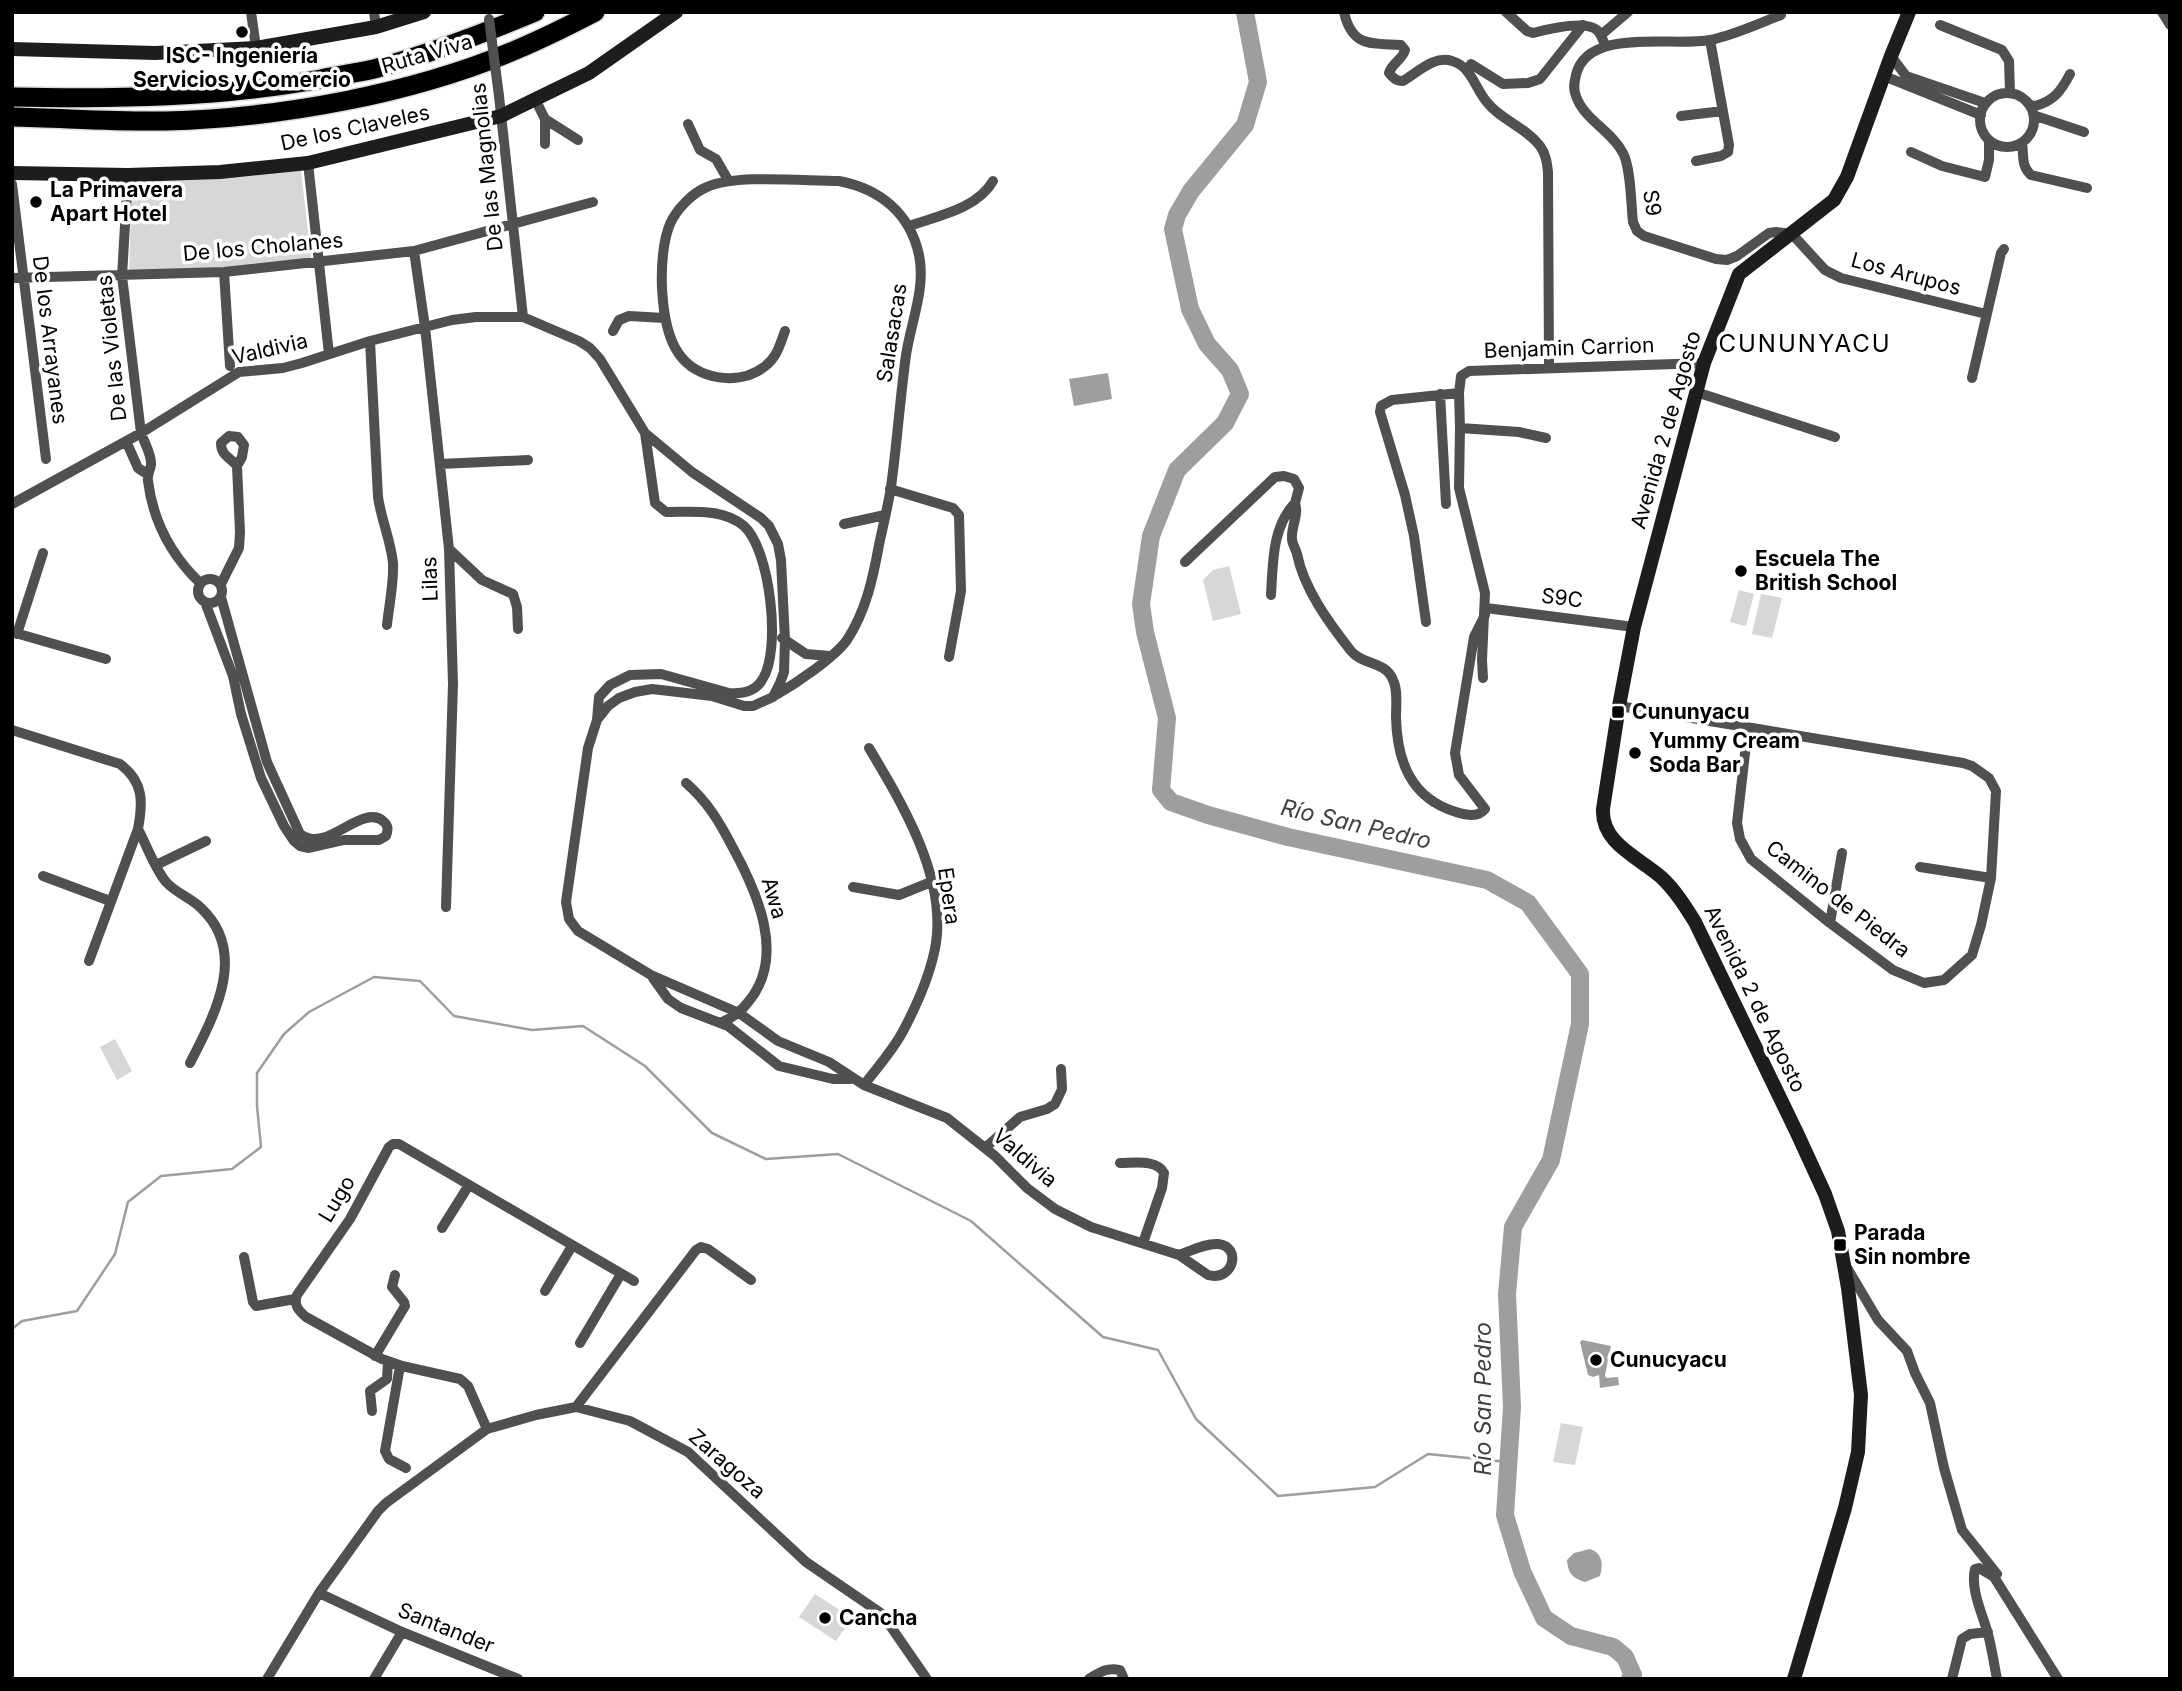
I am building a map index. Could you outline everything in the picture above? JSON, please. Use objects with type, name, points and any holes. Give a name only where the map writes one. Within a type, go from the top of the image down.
[{"type":"highway","name":"Ruta Viva","points":[[12,97],[86,99],[188,96],[275,88],[384,66],[433,51],[535,12]]},
{"type":"highway","name":"Ruta Viva","points":[[12,117],[167,121],[269,113],[337,102],[460,71],[519,49],[595,12]]},
{"type":"main road","points":[[12,48],[155,53],[256,48],[318,37],[375,20],[424,12]]},
{"type":"main road","name":"De los Claveles","points":[[12,173],[128,175],[220,172],[308,163],[501,116],[589,73],[676,12]]},
{"type":"main road","name":"Avenida 2 de Agosto","points":[[1794,1679],[1845,1508],[1858,1452],[1861,1395],[1838,1231],[1825,1194],[1797,1133],[1695,922],[1683,902],[1663,879],[1618,844],[1605,829],[1602,821],[1634,627],[1704,363],[1740,274],[1834,200],[1847,177],[1909,12]]},
{"type":"street","points":[[251,12],[256,48]]},
{"type":"street","points":[[1344,12],[1356,38],[1371,44],[1401,45],[1405,50],[1391,66],[1389,73],[1392,78],[1403,81],[1430,63],[1444,60],[1461,65],[1472,76],[1479,92],[1492,108],[1532,136],[1541,147],[1546,156],[1548,172],[1549,367]]},
{"type":"street","points":[[1506,12],[1527,31],[1533,33],[1583,25],[1595,27],[1603,41]]},
{"type":"street","points":[[1603,41],[1628,12]]},
{"type":"street","points":[[2162,12],[2170,25]]},
{"type":"street","points":[[1603,41],[1710,40],[1781,15]]},
{"type":"street","name":"De las Magnolias","points":[[489,16],[523,317]]},
{"type":"street","points":[[1471,64],[1503,84],[1528,83],[1540,79],[1583,25]]},
{"type":"street","points":[[1940,25],[2002,50],[2010,61],[2010,92]]},
{"type":"street","points":[[1696,161],[1721,156],[1728,152],[1729,145],[1710,40]]},
{"type":"street","name":"S9","points":[[1603,41],[1578,65],[1573,84],[1576,98],[1584,110],[1623,152],[1627,162],[1633,222],[1637,231],[1644,236],[1727,260],[1769,233],[1792,234]]},
{"type":"street","points":[[1891,56],[1906,76],[1985,103]]},
{"type":"street","points":[[2031,105],[2045,104],[2054,98],[2062,90],[2070,74]]},
{"type":"street","points":[[1884,76],[1981,115]]},
{"type":"street","points":[[2010,92],[2021,95],[2031,105],[2036,116],[2030,135],[2022,143],[2011,147],[1999,146],[1989,141],[1979,120],[1985,103],[1998,93],[2010,92]]},
{"type":"street","points":[[535,99],[545,118],[545,144]]},
{"type":"street","points":[[1681,116],[1723,111]]},
{"type":"street","points":[[2036,116],[2084,132]]},
{"type":"street","points":[[545,118],[578,140]]},
{"type":"street","points":[[688,124],[700,150],[716,159],[728,180]]},
{"type":"street","points":[[1911,152],[1941,166],[1985,177],[1989,141]]},
{"type":"street","points":[[2022,143],[2023,164],[2031,175],[2087,188]]},
{"type":"street","points":[[308,163],[329,354]]},
{"type":"street","name":"De las Violetas","points":[[128,175],[122,276],[141,433],[150,457],[147,474],[154,515],[184,567],[200,583]]},
{"type":"street","name":"Salasacas","points":[[713,692],[744,706],[753,706],[800,680],[846,641],[871,588],[890,489],[906,354],[921,280],[919,257],[909,226],[890,203],[857,185],[839,181],[728,180],[703,188],[681,206],[670,224],[664,248],[662,291],[664,318],[679,355],[694,369],[716,377],[733,379],[748,376],[764,367],[777,354],[785,331]]},
{"type":"street","points":[[909,226],[973,202],[987,191],[993,181]]},
{"type":"street","name":"De los Arrayanes","points":[[12,184],[18,278],[46,459]]},
{"type":"street","name":"De los Cholanes","points":[[18,278],[223,272],[414,251],[593,202]]},
{"type":"street","name":"Los Arupos","points":[[1792,234],[1825,270],[1841,278],[1986,314]]},
{"type":"street","points":[[1972,378],[2004,249]]},
{"type":"street","name":"Lilas","points":[[414,251],[449,549],[453,684],[446,907]]},
{"type":"street","points":[[223,272],[230,366]]},
{"type":"street","points":[[613,331],[619,320],[629,316],[664,318]]},
{"type":"street","name":"Valdivia","points":[[12,504],[141,433],[239,372],[283,368],[370,341],[476,317],[523,317]]},
{"type":"street","points":[[523,317],[590,348],[600,359],[645,433],[692,472],[769,526],[778,544],[781,560],[785,640],[784,672],[773,697]]},
{"type":"street","points":[[370,341],[378,497],[393,559],[387,625]]},
{"type":"street","name":"Benjamin Carrion","points":[[1459,393],[1461,376],[1469,371],[1704,363]]},
{"type":"street","points":[[1696,392],[1835,437]]},
{"type":"street","points":[[1426,622],[1414,536],[1405,495],[1380,412],[1381,406],[1392,400],[1459,393],[1459,488],[1485,593],[1483,678]]},
{"type":"street","points":[[1440,394],[1446,504]]},
{"type":"street","points":[[1460,428],[1519,432],[1546,438]]},
{"type":"street","points":[[597,720],[608,706],[619,698],[652,688],[740,694],[757,687],[764,678],[773,632],[765,575],[760,553],[752,536],[732,518],[710,512],[666,512],[659,508],[655,503],[645,433]]},
{"type":"street","points":[[126,441],[138,468],[147,474]]},
{"type":"street","points":[[440,464],[528,460]]},
{"type":"street","points":[[205,602],[216,601],[220,597],[221,584],[239,548],[237,466]]},
{"type":"street","points":[[1185,562],[1275,477],[1294,479],[1299,488],[1295,503],[1282,522],[1275,544],[1271,595]]},
{"type":"street","points":[[890,489],[953,508],[960,516],[961,591],[949,657]]},
{"type":"street","points":[[1295,503],[1297,509],[1292,541],[1298,566],[1311,591],[1354,655],[1385,669],[1394,681],[1397,739],[1404,768],[1429,798],[1453,811],[1468,815],[1478,815],[1485,809],[1459,775],[1455,753],[1474,637],[1485,611]]},
{"type":"street","points":[[844,524],[885,515]]},
{"type":"street","points":[[449,549],[482,580],[513,594],[517,607],[518,629]]},
{"type":"street","points":[[43,553],[15,633],[106,659]]},
{"type":"street","points":[[220,597],[267,762],[300,834],[306,838],[322,838],[373,816],[380,818],[388,828],[386,836],[379,841],[344,840],[309,848],[293,841],[261,778],[241,714],[233,676],[205,602],[198,594],[200,583],[207,578],[215,579],[221,584]]},
{"type":"street","name":"S9C","points":[[1485,611],[1634,627]]},
{"type":"street","points":[[773,632],[806,654],[830,656]]},
{"type":"street","points":[[597,720],[599,696],[610,685],[630,675],[661,674],[713,692]]},
{"type":"street","name":"Camino de Piedra","points":[[1619,706],[1748,727],[1972,766],[1989,778],[1996,791],[1991,878],[1982,925],[1972,955],[1944,980],[1924,983],[1893,970],[1751,859],[1740,838],[1737,823],[1748,727]]},
{"type":"street","name":"Valdivia","points":[[597,720],[588,748],[566,902],[569,919],[578,932],[651,975],[739,1013],[778,1041],[829,1062],[851,1079],[947,1118],[985,1148],[1027,1188],[1055,1209],[1091,1227],[1179,1255],[1208,1275],[1225,1273],[1233,1258],[1230,1250],[1221,1244],[1179,1255]]},
{"type":"street","points":[[12,730],[120,764],[134,776],[141,793],[142,808],[138,829],[89,961]]},
{"type":"street","name":"Epera","points":[[864,1085],[901,1035],[926,982],[936,943],[937,925],[931,882],[923,852],[910,819],[869,748]]},
{"type":"street","name":"Awa","points":[[686,783],[712,809],[746,872],[764,925],[766,952],[760,983],[739,1013],[720,1023]]},
{"type":"street","points":[[138,829],[167,882],[207,915],[221,938],[225,952],[222,988],[211,1023],[190,1063]]},
{"type":"street","points":[[156,865],[206,841]]},
{"type":"street","points":[[1830,923],[1842,853]]},
{"type":"street","points":[[1920,867],[1991,878]]},
{"type":"street","points":[[43,876],[110,901]]},
{"type":"street","points":[[853,887],[899,895],[931,882]]},
{"type":"street","name":"Valdivia","points":[[651,975],[668,999],[681,1009],[720,1023],[736,1032],[779,1066],[833,1079],[851,1079]]},
{"type":"street","points":[[985,1148],[1020,1118],[1055,1104],[1062,1089],[1061,1069]]},
{"type":"street","name":"Lugo","points":[[295,1299],[350,1219],[391,1145],[399,1144],[634,1282]]},
{"type":"street","points":[[1120,1163],[1154,1164],[1164,1173],[1162,1188],[1143,1243]]},
{"type":"street","points":[[442,1228],[469,1185]]},
{"type":"street","points":[[545,1291],[572,1245]]},
{"type":"street","points":[[576,1407],[696,1250],[701,1247],[708,1249],[751,1280]]},
{"type":"street","points":[[244,1257],[256,1306],[295,1299],[299,1310],[306,1317],[375,1356],[400,1366],[460,1379],[465,1382],[487,1429]]},
{"type":"street","points":[[1843,1259],[1878,1320],[1907,1350],[1930,1403],[1944,1468],[1962,1530],[1995,1575],[2059,1679]]},
{"type":"street","points":[[580,1343],[621,1274]]},
{"type":"street","points":[[375,1356],[404,1309],[404,1301],[392,1286],[396,1275]]},
{"type":"street","points":[[372,1411],[370,1391],[387,1379],[388,1361]]},
{"type":"street","points":[[400,1366],[385,1451],[389,1459],[406,1468]]},
{"type":"street","name":"Zaragoza","points":[[267,1679],[319,1593],[378,1511],[487,1429],[576,1407],[630,1421],[688,1452],[806,1562],[882,1614],[927,1679]]},
{"type":"street","points":[[1995,1575],[1979,1568],[1973,1573],[1997,1679]]},
{"type":"street","name":"Santander","points":[[319,1593],[402,1632],[518,1679]]},
{"type":"street","points":[[374,1679],[402,1632]]},
{"type":"street","points":[[1952,1679],[1962,1639],[1970,1634],[1988,1632]]},
{"type":"street","points":[[482,1679],[490,1667]]},
{"type":"street","points":[[1089,1679],[1100,1671],[1111,1668],[1121,1670],[1124,1679]]},
{"type":"shaded area","points":[[301,170],[311,258],[223,268],[129,272],[132,181]]},
{"type":"shaded area","points":[[1108,373],[1112,399],[1074,406],[1069,379]]},
{"type":"shaded area","points":[[1229,566],[1241,614],[1213,621],[1203,580],[1213,570]]},
{"type":"shaded area","points":[[1739,590],[1754,594],[1746,626],[1730,622]]},
{"type":"shaded area","points":[[1761,594],[1782,598],[1772,638],[1752,634]]},
{"type":"shaded area","points":[[115,1039],[132,1071],[117,1080],[100,1047]]},
{"type":"shaded area","name":"Cunucyacu","points":[[1582,1340],[1611,1346],[1605,1375],[1606,1378],[1618,1377],[1619,1385],[1600,1388],[1599,1375],[1588,1375],[1580,1342]]},
{"type":"shaded area","points":[[1561,1423],[1583,1427],[1575,1465],[1553,1462]]},
{"type":"shaded area","points":[[1590,1549],[1600,1556],[1601,1572],[1600,1576],[1585,1582],[1572,1574],[1567,1560],[1574,1553]]},
{"type":"shaded area","name":"Cancha","points":[[815,1594],[852,1618],[836,1641],[799,1617]]},
{"type":"waterway","name":"Río San Pedro","points":[[1245,12],[1258,82],[1245,125],[1191,191],[1177,215],[1173,229],[1190,309],[1207,344],[1230,370],[1240,394],[1225,423],[1177,470],[1151,536],[1141,604],[1145,632],[1167,718],[1161,790],[1171,802],[1208,815],[1288,837],[1487,880],[1528,903],[1580,974],[1580,1024],[1551,1160],[1513,1227],[1507,1294],[1512,1407],[1505,1515],[1522,1571],[1544,1618],[1571,1636],[1613,1647],[1625,1657],[1633,1675],[1630,1679]]},
{"type":"waterway","points":[[12,1329],[22,1321],[77,1311],[115,1254],[128,1202],[161,1176],[232,1169],[261,1147],[257,1073],[284,1034],[309,1012],[374,977],[420,981],[454,1016],[532,1030],[583,1026],[645,1066],[712,1133],[766,1159],[838,1154],[971,1221],[1103,1337],[1158,1350],[1196,1419],[1278,1496],[1375,1487],[1428,1454],[1508,1462]]},
{"type":"place","name":"ISC- Ingeniería Servicios y Comercio","points":[[242,32]]},
{"type":"place","name":"La Primavera Apart Hotel","points":[[36,202]]},
{"type":"place","name":"Escuela The British School","points":[[1741,571]]},
{"type":"place","name":"Cununyacu","points":[[1618,712]]},
{"type":"place","name":"Yummy Cream Soda Bar","points":[[1635,753]]},
{"type":"place","name":"Parada Sin nombre","points":[[1840,1245]]},
{"type":"place","name":"Cunucyacu","points":[[1596,1360]]},
{"type":"place","name":"Cancha","points":[[825,1618]]},
{"type":"district","name":"CUNUNYACU","points":[[1805,344]]}]
